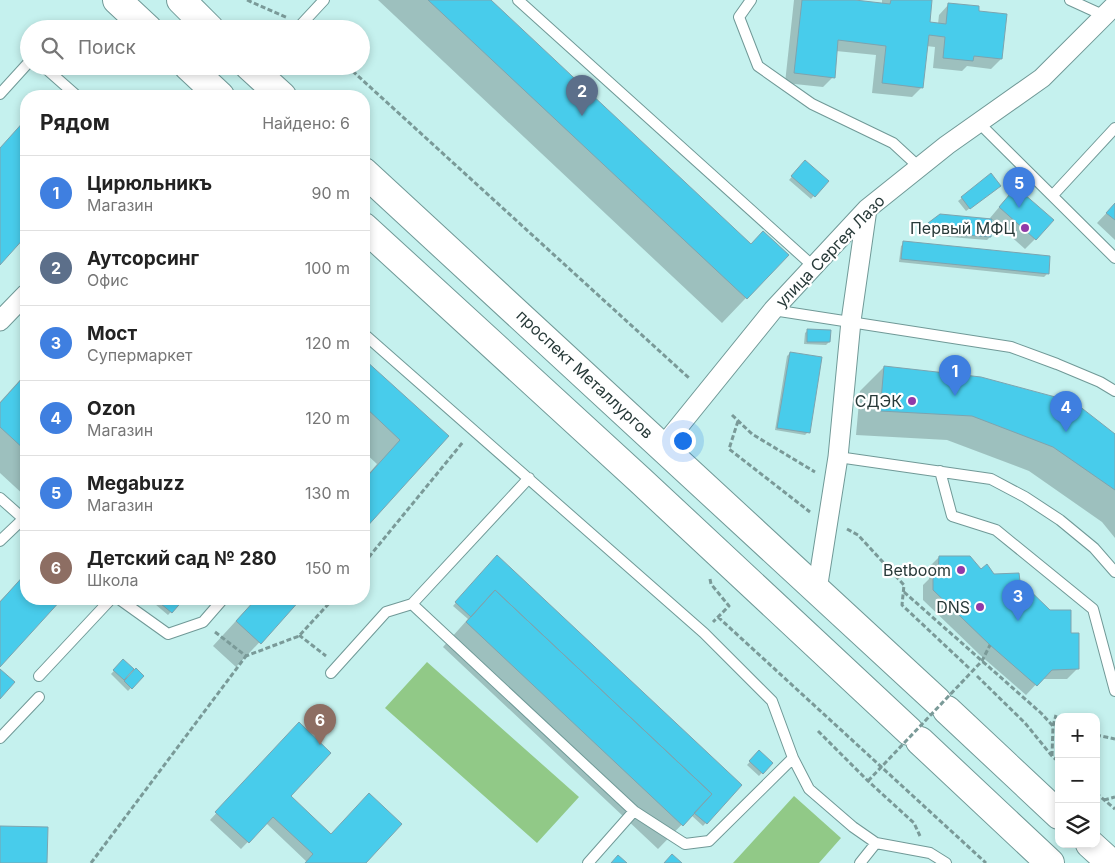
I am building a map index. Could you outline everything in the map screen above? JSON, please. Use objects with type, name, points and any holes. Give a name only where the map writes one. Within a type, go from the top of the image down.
[{"type":"main road","points":[[117,0],[138,20]]},
{"type":"main road","points":[[180,0],[201,20]]},
{"type":"main road","points":[[198,75],[214,90]]},
{"type":"main road","points":[[262,75],[276,90]]},
{"type":"main road","name":"проспект Металлургов","points":[[370,178],[1055,811]]},
{"type":"main road","points":[[370,232],[640,480],[1050,863]]},
{"type":"main road","points":[[640,480],[662,446]]},
{"type":"main road","points":[[1094,848],[1111,863]]},
{"type":"street","name":"улица Сергея Лазо","points":[[662,446],[773,310],[866,209],[918,167],[1042,78],[1110,11]]},
{"type":"street","points":[[817,590],[838,457],[850,322],[866,209]]},
{"type":"street","points":[[0,321],[20,300]]},
{"type":"lane","points":[[305,20],[324,0]]},
{"type":"lane","points":[[518,0],[813,266]]},
{"type":"lane","points":[[751,0],[739,17],[758,66],[812,104],[893,143],[918,167]]},
{"type":"lane","points":[[1070,0],[1110,11]]},
{"type":"lane","points":[[0,94],[20,72]]},
{"type":"lane","points":[[53,75],[70,90]]},
{"type":"lane","points":[[980,124],[1115,258]]},
{"type":"lane","points":[[1053,195],[1115,128]]},
{"type":"lane","points":[[773,310],[1011,347],[1091,378],[1115,392]]},
{"type":"lane","points":[[370,339],[704,633],[772,701],[794,758],[809,789],[853,827],[876,843],[930,853],[946,863]]},
{"type":"lane","points":[[838,457],[991,479],[1025,497],[1060,520],[1088,542],[1115,572]]},
{"type":"lane","points":[[940,471],[952,516],[996,530],[1093,609],[1115,691]]},
{"type":"lane","points":[[334,669],[386,612],[412,604],[528,478]]},
{"type":"lane","points":[[0,498],[20,516]]},
{"type":"lane","points":[[0,541],[20,524]]},
{"type":"lane","points":[[412,604],[634,811],[685,844],[709,841],[794,758]]},
{"type":"lane","points":[[39,676],[105,605]]},
{"type":"lane","points":[[127,605],[168,634],[203,622],[217,605]]},
{"type":"lane","points":[[0,738],[39,697]]},
{"type":"lane","points":[[588,863],[634,811]]},
{"type":"lane","points":[[860,863],[876,843]]},
{"type":"path","points":[[247,0],[286,20]]},
{"type":"path","points":[[357,75],[689,378]]},
{"type":"path","points":[[732,415],[752,434],[834,483]]},
{"type":"path","points":[[370,556],[473,430]]},
{"type":"path","points":[[704,633],[729,606],[711,584]]},
{"type":"path","points":[[904,592],[1041,713],[1053,726]]},
{"type":"path","points":[[91,863],[246,656],[299,635],[327,605]]},
{"type":"path","points":[[718,617],[986,863]]},
{"type":"path","points":[[203,622],[246,656]]},
{"type":"path","points":[[299,635],[334,669]]},
{"type":"path","points":[[868,781],[982,661],[990,645]]},
{"type":"path","points":[[977,676],[1025,723],[1055,759]]},
{"type":"path","points":[[1052,756],[1055,719]]},
{"type":"path","points":[[818,731],[868,781],[914,823]]},
{"type":"path","points":[[1100,736],[1115,739]]},
{"type":"path","points":[[1100,796],[1115,809]]},
{"type":"path","points":[[1104,800],[1115,797]]},
{"type":"green space","points":[[427,662],[579,797],[537,843],[385,708]]},
{"type":"green space","points":[[794,796],[841,838],[819,863],[733,863]]},
{"type":"building","points":[[428,0],[491,0],[751,244],[763,231],[789,255],[747,299]]},
{"type":"building","points":[[802,0],[855,0],[890,4],[891,0],[932,0],[930,22],[946,24],[948,3],[979,6],[979,11],[1007,14],[1002,59],[974,56],[973,61],[943,58],[945,37],[929,35],[923,88],[882,83],[886,46],[838,40],[835,78],[794,73]]},
{"type":"building","points":[[20,126],[20,243],[0,265],[0,148]]},
{"type":"building","points":[[805,160],[829,181],[815,197],[791,176]]},
{"type":"building","points":[[991,173],[1001,186],[970,209],[961,197]]},
{"type":"building","points":[[1016,187],[1054,220],[1036,240],[999,207]]},
{"type":"building","points":[[1115,203],[1115,220],[1106,213]]},
{"type":"building","points":[[940,214],[992,219],[991,237],[927,232],[928,223]]},
{"type":"building","points":[[903,241],[1050,256],[1049,274],[901,259]]},
{"type":"building","points":[[807,329],[831,330],[830,342],[807,342]]},
{"type":"building","points":[[790,352],[822,357],[810,433],[777,428]]},
{"type":"building","points":[[370,364],[449,436],[370,523],[370,473],[400,440],[370,412]]},
{"type":"building","points":[[884,366],[981,377],[1074,402],[1115,434],[1115,490],[1053,447],[972,416],[880,411]]},
{"type":"building","points":[[20,381],[20,445],[0,427],[0,403]]},
{"type":"building","points":[[497,555],[742,785],[707,824],[694,813],[712,794],[495,590],[471,617],[455,602]]},
{"type":"building","points":[[939,556],[970,556],[981,569],[987,564],[994,574],[1019,573],[1020,581],[1050,610],[1071,610],[1071,633],[1079,633],[1079,669],[1052,670],[1037,686],[990,645],[933,590],[933,574],[938,574]]},
{"type":"building","points":[[20,580],[20,605],[57,605],[0,667],[0,602]]},
{"type":"building","points":[[495,590],[712,794],[683,826],[466,622]]},
{"type":"building","points":[[162,605],[179,605],[172,613]]},
{"type":"building","points":[[251,605],[296,605],[261,644],[236,621]]},
{"type":"building","points":[[123,659],[134,669],[124,680],[113,670]]},
{"type":"building","points":[[136,668],[144,676],[132,689],[124,681]]},
{"type":"building","points":[[0,669],[15,682],[0,699]]},
{"type":"building","points":[[299,722],[331,753],[291,796],[331,834],[369,793],[402,824],[366,863],[305,863],[313,854],[273,817],[249,843],[215,812]]},
{"type":"building","points":[[759,750],[773,763],[763,774],[749,761]]},
{"type":"building","points":[[0,826],[48,827],[47,863],[0,863]]},
{"type":"building","points":[[672,854],[682,863],[664,863]]},
{"type":"building","points":[[618,855],[627,863],[611,863]]},
{"type":"place","name":"Аутсорсинг","points":[[582,116]]},
{"type":"place","name":"Megabuzz","points":[[1019,208]]},
{"type":"place","name":"Первый МФЦ","points":[[1025,228]]},
{"type":"place","name":"Цирюльникъ","points":[[955,396]]},
{"type":"place","name":"СДЭК","points":[[912,401]]},
{"type":"place","name":"Ozon","points":[[1066,432]]},
{"type":"place","name":"Betboom","points":[[961,570]]},
{"type":"place","name":"DNS","points":[[980,607]]},
{"type":"place","name":"Мост","points":[[1018,621]]},
{"type":"place","name":"Детский сад № 280","points":[[320,745]]}]
